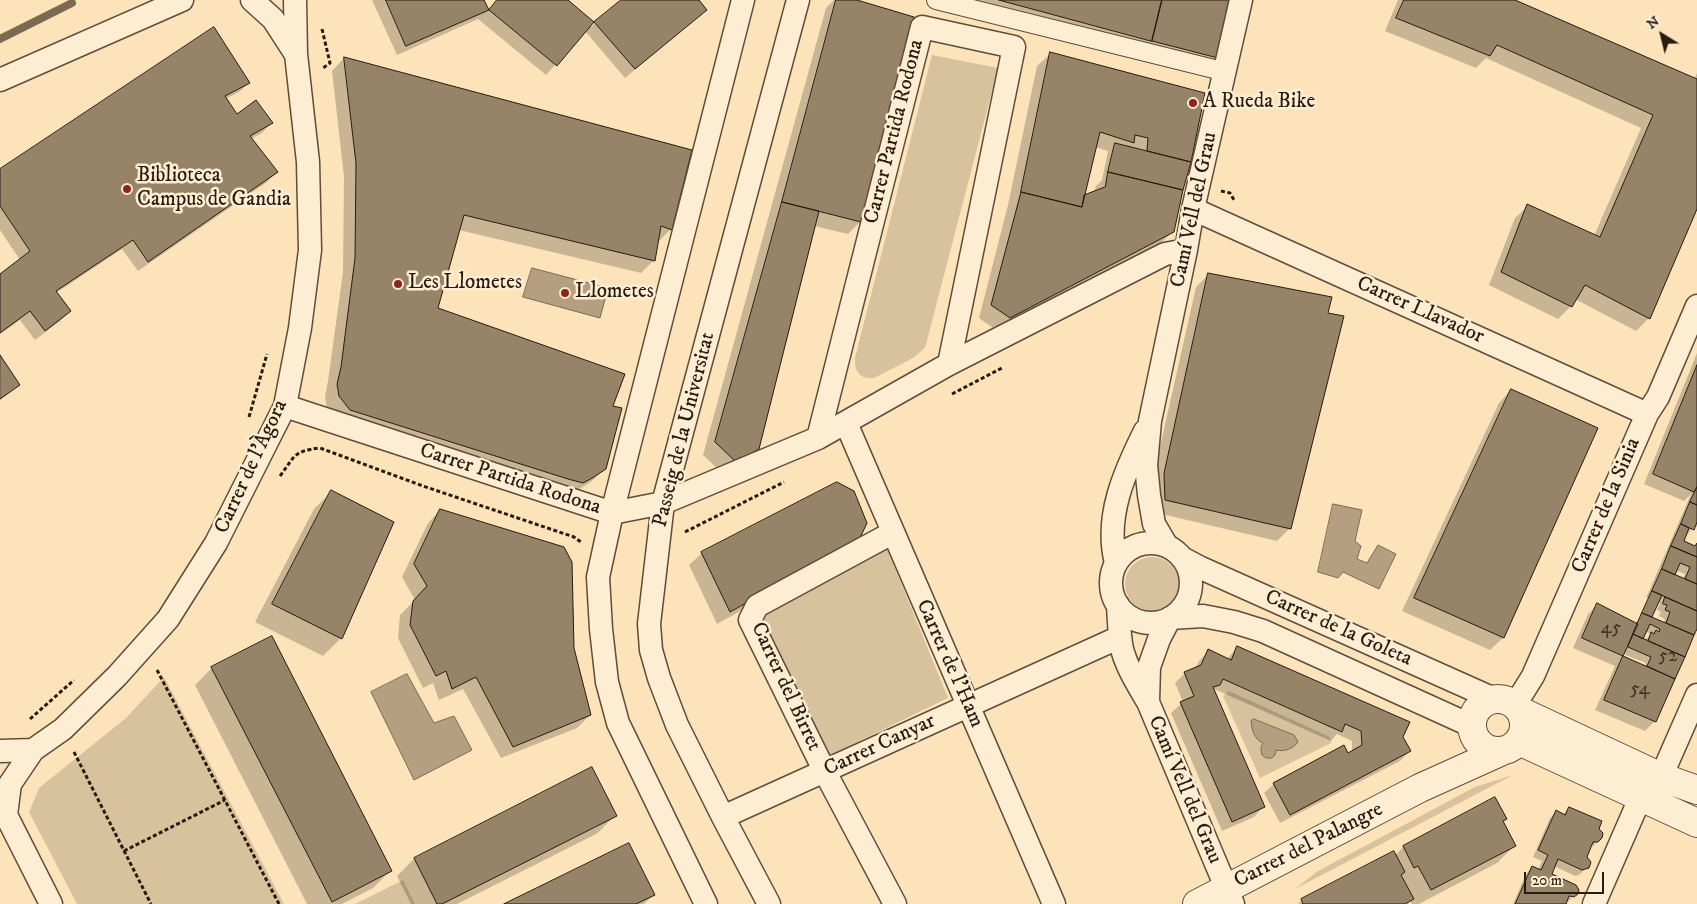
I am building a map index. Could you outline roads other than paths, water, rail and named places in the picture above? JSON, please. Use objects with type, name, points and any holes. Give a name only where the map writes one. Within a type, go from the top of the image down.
[{"type":"street","points":[[0,80],[182,0]]},
{"type":"street","name":"Carrer de l'Àgora","points":[[252,0],[273,18],[296,54]]},
{"type":"street","name":"Carrer de l'Àgora","points":[[33,750],[63,729],[117,676],[168,619],[216,543],[285,406],[300,328],[310,250],[308,162],[296,54],[295,0]]},
{"type":"street","points":[[706,904],[618,723],[607,682],[598,577],[612,513],[743,0]]},
{"type":"street","name":"Passeig de la Universitat","points":[[769,904],[677,725],[659,678],[651,650],[649,624],[663,503],[798,0]]},
{"type":"street","points":[[936,0],[1226,72]]},
{"type":"street","name":"Camí Vell del Grau","points":[[1175,552],[1154,524],[1146,466],[1150,421],[1193,209],[1241,0]]},
{"type":"street","name":"Carrer Partida Rodona","points":[[818,438],[922,27],[1014,47],[949,364]]},
{"type":"street","name":"Carrer Llavador","points":[[1193,209],[1647,414]]},
{"type":"street","name":"Carrer Partida Rodona","points":[[285,406],[612,513],[663,503],[818,438],[949,364],[1165,254],[1186,250]]},
{"type":"street","name":"Carrer de la Sinia","points":[[1510,705],[1533,676],[1647,414],[1658,397],[1697,306]]},
{"type":"street","name":"Camí Vell del Grau","points":[[1116,564],[1112,549],[1116,504],[1128,464],[1150,421]]},
{"type":"street","name":"Carrer de l'Ham","points":[[846,423],[1054,904]]},
{"type":"street","name":"Carrer del Birret","points":[[892,532],[756,606],[750,620],[825,772],[895,904]]},
{"type":"street","points":[[1156,543],[1175,552],[1188,568],[1191,579],[1190,591],[1186,602],[1179,611],[1170,618],[1153,622],[1136,620],[1126,614],[1113,596],[1112,574],[1116,564],[1133,547],[1144,544],[1156,543]]},
{"type":"street","name":"Carrer de la Goleta","points":[[1175,552],[1200,568],[1510,705],[1661,777],[1697,790]]},
{"type":"street","name":"Camí Vell del Grau","points":[[1118,605],[1122,650],[1131,674],[1148,702],[1230,896]]},
{"type":"street","name":"Carrer de la Goleta","points":[[1170,618],[1203,616],[1234,622],[1264,632],[1472,726]]},
{"type":"street","name":"Camí Vell del Grau","points":[[1148,702],[1149,667],[1156,646],[1170,618]]},
{"type":"street","name":"Carrer Canyar","points":[[723,817],[1120,637]]},
{"type":"street","points":[[1661,777],[1697,695]]},
{"type":"street","points":[[1509,746],[1524,726],[1510,705],[1487,701],[1476,712],[1472,726],[1473,735],[1484,748],[1509,746],[1641,796],[1697,823]]},
{"type":"street","name":"Carrer del Palangre","points":[[1420,788],[1457,749],[1472,726]]},
{"type":"street","name":"Carrer del Palangre","points":[[1197,904],[1230,896],[1420,788],[1509,746]]},
{"type":"street","points":[[0,752],[33,750]]},
{"type":"street","points":[[33,750],[10,784],[3,810],[51,904]]},
{"type":"street","points":[[1594,904],[1641,796]]},
{"type":"waterway","points":[[0,39],[72,3]]},
{"type":"place","name":"A Rueda Bike","points":[[1193,103]]},
{"type":"place","name":"Biblioteca Campus de Gandia","points":[[127,189]]},
{"type":"place","name":"Les Llometes","points":[[398,284]]},
{"type":"place","name":"Llometes","points":[[565,293]]}]
